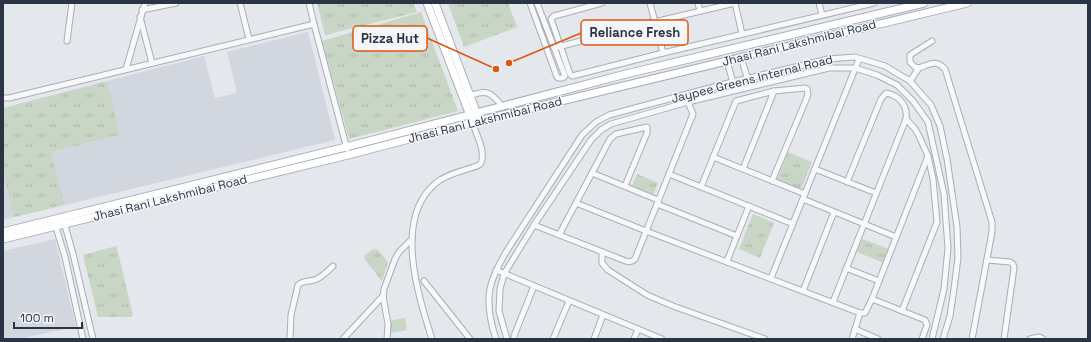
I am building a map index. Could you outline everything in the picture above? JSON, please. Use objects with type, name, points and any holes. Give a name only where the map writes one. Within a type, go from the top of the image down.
[{"type":"main road","points":[[427,3],[476,121]]},
{"type":"main road","points":[[435,3],[470,96],[473,113]]},
{"type":"main road","name":"Jhasi Rani Lakshmibai Road","points":[[64,220],[348,155],[476,121],[967,3]]},
{"type":"main road","name":"Jhasi Rani Lakshmibai Road","points":[[3,239],[64,220],[473,113],[626,74],[918,4]]},
{"type":"main road","name":"Jhasi Rani Lakshmibai Road","points":[[3,232],[55,223]]},
{"type":"street","points":[[67,41],[72,3]]},
{"type":"street","points":[[126,69],[140,16],[145,3]]},
{"type":"street","points":[[142,10],[176,3]]},
{"type":"street","points":[[240,3],[249,39]]},
{"type":"street","points":[[309,3],[348,155]]},
{"type":"street","points":[[530,3],[558,78],[563,78],[565,76],[551,21],[552,17],[558,14],[602,3]]},
{"type":"street","points":[[537,3],[570,74],[574,76],[663,53],[874,3]]},
{"type":"street","points":[[650,3],[663,53]]},
{"type":"street","points":[[698,3],[700,11]]},
{"type":"street","points":[[557,47],[735,3],[742,34]]},
{"type":"street","points":[[819,3],[822,15]]},
{"type":"street","points":[[918,4],[919,14]]},
{"type":"street","points":[[140,16],[152,63]]},
{"type":"street","points":[[3,98],[9,98],[314,24]]},
{"type":"street","points":[[919,68],[915,67],[910,62],[910,55],[932,41]]},
{"type":"street","points":[[741,57],[750,87]]},
{"type":"street","name":"Jaypee Greens Internal Road","points":[[496,339],[492,327],[490,289],[496,270],[506,252],[582,135],[596,122],[609,115],[747,78],[828,59],[855,57],[885,66],[910,81],[931,105],[940,126],[947,159],[957,227],[958,258],[950,316],[943,339]]},
{"type":"street","points":[[771,278],[859,59]]},
{"type":"street","points":[[727,61],[735,90]]},
{"type":"street","points":[[910,81],[919,68],[934,63],[940,64],[945,69],[992,222],[992,232],[972,339]]},
{"type":"street","name":"Jaypee Greens Internal Road","points":[[507,339],[498,311],[500,289],[504,274],[534,225],[591,140],[601,130],[611,124],[735,90],[829,68],[856,68],[877,75],[897,85],[913,101],[928,122],[944,194],[948,248],[944,289],[932,339]]},
{"type":"street","points":[[701,187],[736,101],[774,91],[808,89],[772,181]]},
{"type":"street","points":[[742,169],[774,91]]},
{"type":"street","points":[[470,96],[478,92],[490,93],[502,106]]},
{"type":"street","points":[[833,302],[906,119],[906,109],[899,99],[890,93],[883,94],[847,182]]},
{"type":"street","points":[[534,225],[627,262],[632,262],[635,259],[693,114],[688,102]]},
{"type":"street","points":[[902,311],[937,222],[933,179],[928,156],[915,129],[906,119]]},
{"type":"street","points":[[432,339],[416,279],[413,261],[412,240],[417,211],[422,200],[437,182],[481,163],[483,156],[476,121]]},
{"type":"street","points":[[559,235],[613,135],[647,127],[647,132],[625,186]]},
{"type":"street","points":[[576,203],[860,313],[865,313],[872,299],[928,156]]},
{"type":"street","points":[[713,157],[772,181],[834,212],[896,237]]},
{"type":"street","points":[[815,169],[876,193]]},
{"type":"street","points":[[592,173],[625,186],[657,202],[737,236]]},
{"type":"street","points":[[669,174],[793,224]]},
{"type":"street","points":[[727,261],[749,206]]},
{"type":"street","points":[[803,291],[834,212]]},
{"type":"street","points":[[64,220],[93,339]]},
{"type":"street","points":[[55,223],[65,257],[83,339]]},
{"type":"street","points":[[387,339],[388,324],[383,297],[384,289],[399,252],[412,240]]},
{"type":"street","points":[[602,252],[602,262],[608,270],[647,295],[673,306],[765,339]]},
{"type":"street","points":[[987,260],[1010,262],[1013,264],[1014,268],[1004,339]]},
{"type":"street","points":[[290,339],[291,315],[298,285],[300,282],[311,281],[319,278],[333,266]]},
{"type":"street","points":[[846,268],[879,281]]},
{"type":"street","points":[[496,270],[662,339]]},
{"type":"street","points":[[424,281],[470,339]]},
{"type":"street","points":[[514,336],[534,286]]},
{"type":"street","points":[[343,339],[383,297]]},
{"type":"street","points":[[872,299],[922,319],[927,323],[922,339]]},
{"type":"street","points":[[553,339],[569,300]]},
{"type":"street","points":[[852,339],[860,313]]},
{"type":"street","points":[[594,339],[603,315]]},
{"type":"street","points":[[634,339],[638,329]]},
{"type":"street","points":[[854,329],[878,339]]},
{"type":"street","points":[[1030,339],[1039,337],[1042,339]]},
{"type":"shaded area","points":[[308,32],[335,140],[65,205],[51,152],[120,135],[107,81],[204,56],[215,98],[237,93],[227,52]]},
{"type":"shaded area","points":[[3,172],[14,217],[3,220]]},
{"type":"shaded area","points":[[55,239],[76,327],[17,339],[3,339],[3,251]]},
{"type":"green space","points":[[317,3],[413,3],[417,12],[325,35]]},
{"type":"green space","points":[[448,3],[508,3],[517,27],[464,47]]},
{"type":"green space","points":[[421,12],[458,111],[349,139],[322,41]]},
{"type":"green space","points":[[107,81],[120,135],[51,152],[65,205],[14,217],[3,172],[3,108]]},
{"type":"green space","points":[[788,152],[812,162],[801,189],[777,180]]},
{"type":"green space","points":[[637,174],[658,183],[653,195],[632,186]]},
{"type":"green space","points":[[753,214],[774,223],[760,258],[739,249]]},
{"type":"green space","points":[[862,239],[889,249],[884,263],[857,252]]},
{"type":"green space","points":[[116,246],[133,315],[132,317],[98,317],[83,255]]},
{"type":"green space","points":[[373,249],[378,250],[388,262],[382,281],[365,260],[364,256]]},
{"type":"green space","points":[[405,318],[407,330],[389,333],[389,321]]},
{"type":"place","name":"Reliance Fresh","points":[[509,63]]},
{"type":"place","name":"Pizza Hut","points":[[496,69]]}]
